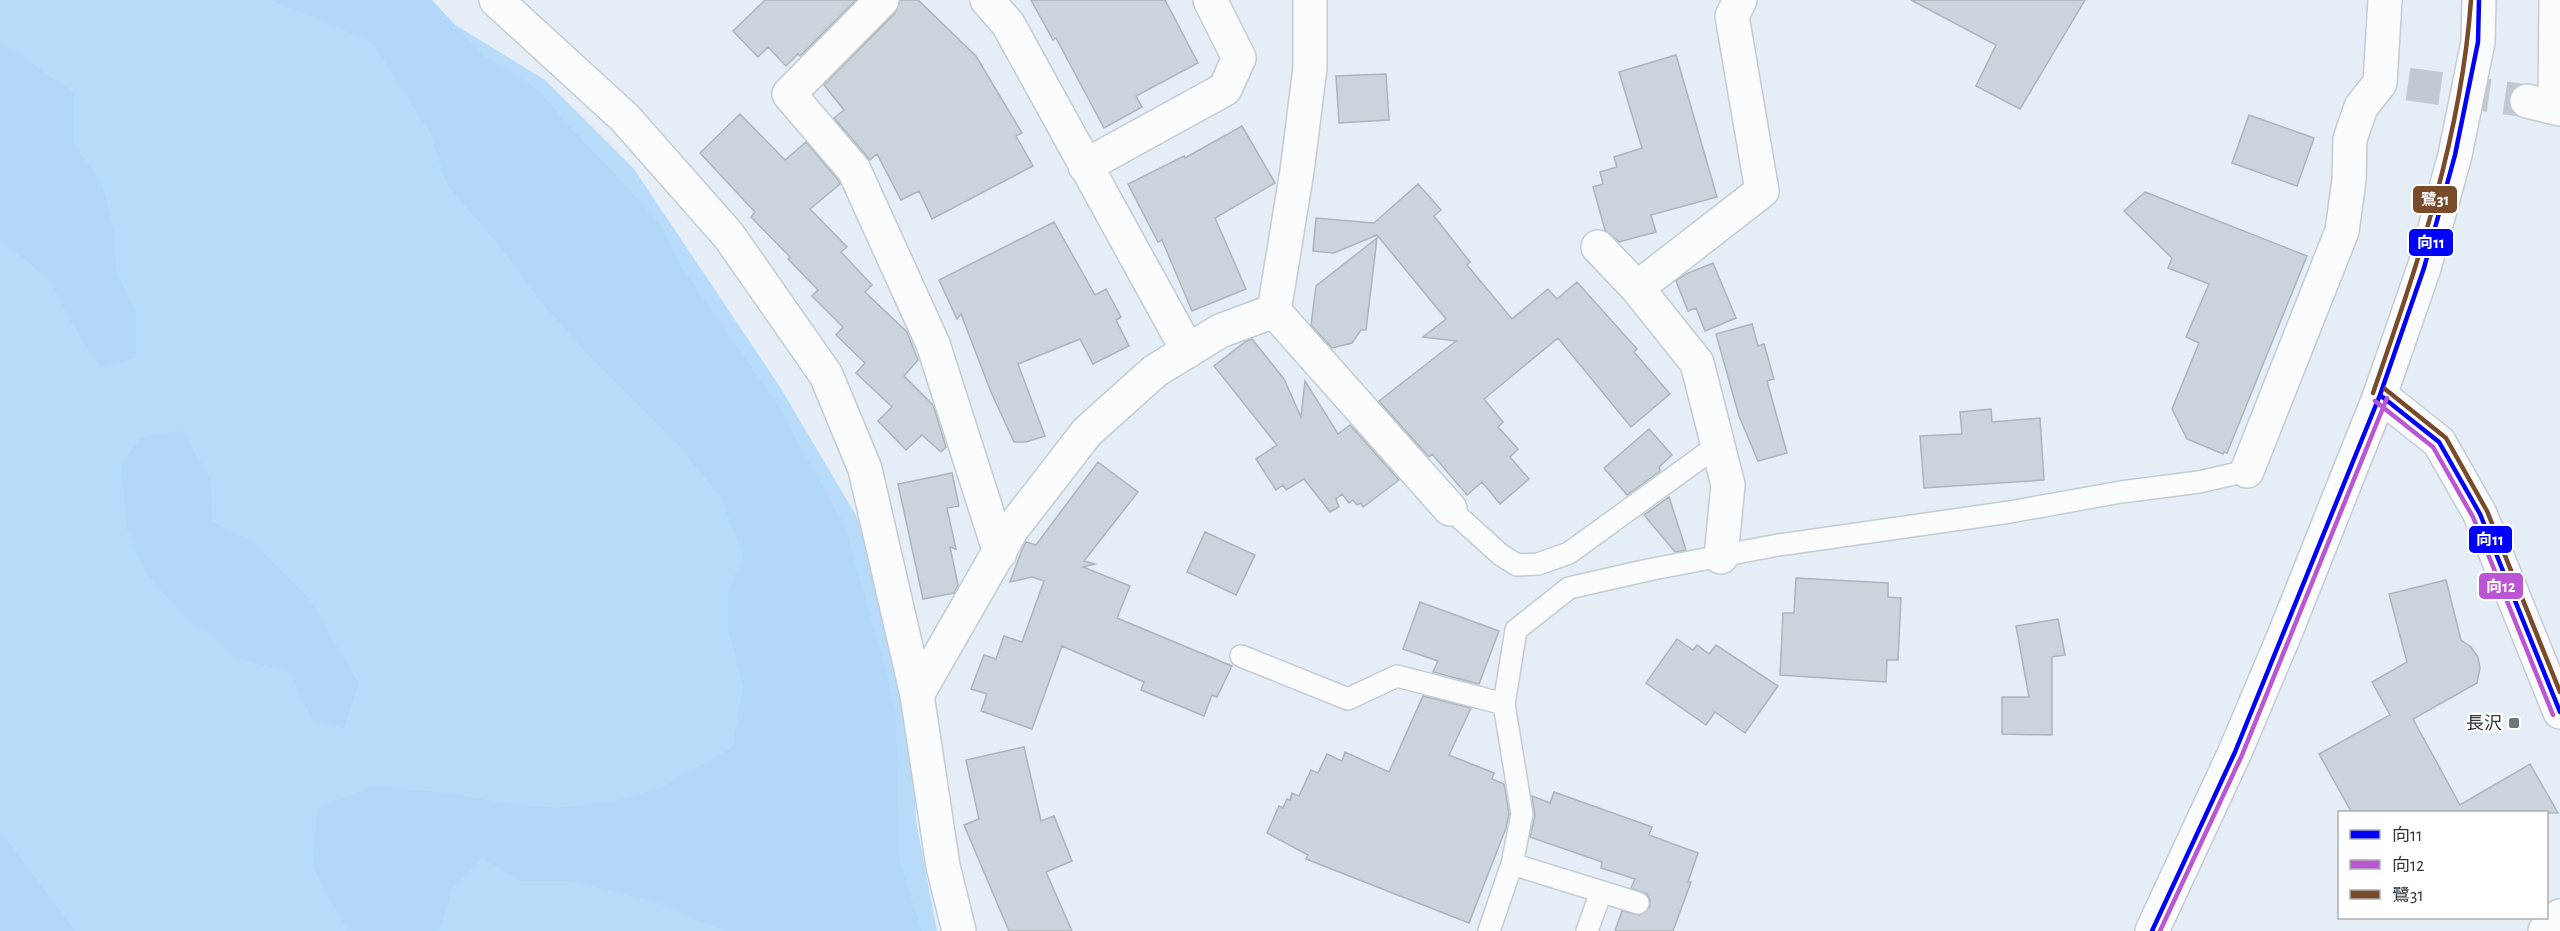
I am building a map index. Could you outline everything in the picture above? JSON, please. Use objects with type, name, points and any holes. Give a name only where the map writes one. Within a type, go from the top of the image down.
[{"type":"street","points":[[496,0],[625,118],[729,236],[826,375],[865,469],[917,695],[943,866],[959,931]]},
{"type":"street","points":[[882,0],[789,94],[854,170],[933,344],[1000,554]]},
{"type":"street","points":[[987,0],[1008,24],[1188,351]]},
{"type":"street","points":[[1085,166],[1225,89],[1239,58],[1210,0]]},
{"type":"street","points":[[1274,312],[1297,171],[1310,68],[1310,0]]},
{"type":"street","points":[[1637,288],[1762,191],[1731,16],[1740,0]]},
{"type":"street","points":[[2247,471],[2342,231],[2349,180],[2350,139],[2361,107],[2394,83],[2385,0]]},
{"type":"street","points":[[2152,931],[2235,753],[2380,394],[2424,268],[2455,155],[2478,42],[2479,0]]},
{"type":"street","points":[[2547,106],[2556,0]]},
{"type":"street","points":[[1598,247],[1637,288],[1697,363],[1728,485],[1721,556]]},
{"type":"street","points":[[917,695],[1000,554],[1012,529],[1087,432],[1155,371],[1221,332],[1274,312]]},
{"type":"street","points":[[1274,312],[1450,509]]},
{"type":"street","points":[[2380,394],[2439,442],[2480,513],[2559,708]]},
{"type":"street","points":[[2545,931],[2560,916]]},
{"type":"lane","points":[[1450,509],[1501,555],[1517,565],[1539,564],[1569,554],[1718,445]]},
{"type":"lane","points":[[1489,931],[1512,864],[1522,814],[1504,704],[1516,630],[1569,588],[1778,545],[2010,512],[2121,492],[2199,482],[2247,471]]},
{"type":"lane","points":[[1241,656],[1348,699],[1397,676],[1504,704]]},
{"type":"lane","points":[[1512,864],[1638,903]]},
{"type":"lane","points":[[1587,931],[1601,892]]},
{"type":"shaded area","points":[[0,0],[415,0],[545,80],[634,169],[780,387],[857,517],[911,708],[916,821],[937,931],[0,931]]},
{"type":"shaded area","points":[[270,0],[432,0],[483,55],[539,90],[564,121],[662,227],[679,263],[775,401],[844,524],[885,666],[896,716],[899,860],[922,931],[726,931],[658,903],[572,881],[523,881],[482,859],[452,889],[439,931],[348,931],[313,868],[317,809],[372,786],[558,808],[616,801],[660,788],[733,747],[743,687],[728,628],[728,593],[743,555],[720,496],[673,439],[590,357],[540,301],[494,239],[447,185],[430,133],[372,42]]},
{"type":"shaded area","points":[[0,41],[74,93],[73,142],[102,183],[114,229],[116,271],[136,313],[136,358],[99,367],[68,317],[50,281],[16,252],[0,242]]},
{"type":"shaded area","points":[[182,430],[211,480],[212,522],[249,539],[308,597],[359,684],[344,728],[312,720],[290,672],[236,658],[218,640],[185,618],[145,572],[127,529],[121,463],[141,438]]},
{"type":"shaded area","points":[[0,831],[75,931],[0,931]]},
{"type":"building","points":[[765,0],[856,0],[800,56],[798,54],[786,66],[768,47],[758,57],[733,31]]},
{"type":"building","points":[[900,0],[918,0],[976,56],[1022,133],[1016,136],[1033,166],[932,219],[919,191],[901,200],[877,154],[870,160],[834,118],[844,110],[824,85],[895,13]]},
{"type":"building","points":[[1031,0],[1165,0],[1198,63],[1136,96],[1142,107],[1104,128],[1056,38],[1053,40]]},
{"type":"building","points":[[1911,0],[2085,0],[2020,109],[1976,86],[1996,45]]},
{"type":"building","points":[[1676,55],[1717,197],[1651,215],[1656,232],[1619,242],[1605,230],[1593,187],[1603,184],[1600,172],[1617,167],[1614,157],[1642,148],[1619,72]]},
{"type":"building","points":[[1386,74],[1389,120],[1339,123],[1336,76]]},
{"type":"building","points":[[740,114],[785,160],[806,142],[838,180],[840,184],[810,209],[847,247],[841,252],[872,285],[865,292],[907,332],[918,360],[904,376],[933,405],[946,447],[941,452],[922,435],[906,450],[878,421],[892,407],[856,373],[865,363],[836,335],[843,327],[812,296],[818,290],[751,217],[755,212],[700,153]]},
{"type":"building","points":[[2249,115],[2314,138],[2297,186],[2232,163]]},
{"type":"building","points":[[1242,126],[1275,183],[1215,218],[1246,289],[1192,311],[1162,240],[1158,242],[1128,184],[1184,156],[1185,158]]},
{"type":"building","points":[[1418,184],[1441,210],[1434,216],[1470,262],[1467,265],[1512,319],[1548,289],[1557,299],[1577,282],[1637,349],[1634,352],[1670,394],[1631,427],[1558,338],[1484,399],[1503,422],[1498,427],[1518,449],[1510,457],[1529,479],[1500,504],[1482,482],[1467,495],[1432,454],[1429,457],[1379,401],[1456,341],[1423,337],[1446,319],[1377,235],[1334,253],[1313,251],[1316,218],[1374,223]]},
{"type":"building","points":[[2145,192],[2307,256],[2227,453],[2223,454],[2187,439],[2172,409],[2199,343],[2186,337],[2209,284],[2168,268],[2172,258],[2124,211]]},
{"type":"building","points":[[1054,222],[1095,295],[1106,289],[1121,317],[1116,320],[1129,346],[1093,364],[1080,339],[1018,364],[1045,436],[1026,442],[1014,442],[991,392],[961,314],[957,319],[939,280]]},
{"type":"building","points":[[1377,238],[1366,330],[1361,330],[1352,343],[1332,348],[1311,325],[1316,286]]},
{"type":"building","points":[[1713,263],[1736,318],[1705,331],[1696,308],[1688,311],[1676,281],[1686,274]]},
{"type":"building","points":[[1752,324],[1758,346],[1764,344],[1774,379],[1767,381],[1787,453],[1758,461],[1739,416],[1716,334]]},
{"type":"building","points":[[1252,339],[1284,379],[1301,417],[1305,381],[1338,434],[1350,425],[1399,480],[1363,507],[1361,503],[1357,505],[1353,500],[1349,503],[1342,494],[1336,499],[1339,507],[1330,512],[1304,479],[1286,490],[1283,485],[1276,490],[1256,459],[1277,445],[1214,366]]},
{"type":"building","points":[[1991,409],[1992,422],[2040,418],[2044,480],[1924,488],[1920,436],[1962,434],[1960,412]]},
{"type":"building","points":[[1649,429],[1672,455],[1659,467],[1660,471],[1627,495],[1604,468]]},
{"type":"building","points":[[1098,462],[1138,492],[1084,561],[1095,564],[1083,567],[1130,586],[1117,618],[1232,666],[1217,697],[1212,695],[1204,716],[1141,690],[1144,682],[1062,646],[1032,729],[981,711],[987,694],[971,689],[984,655],[996,659],[1004,636],[1022,642],[1044,581],[1032,577],[1010,582],[1026,542],[1036,545]]},
{"type":"building","points":[[952,473],[959,506],[947,508],[956,549],[950,547],[958,585],[954,593],[923,599],[898,484]]},
{"type":"building","points":[[1669,497],[1686,550],[1675,552],[1644,515]]},
{"type":"building","points":[[1205,532],[1255,555],[1236,595],[1187,572]]},
{"type":"building","points":[[1796,578],[1888,583],[1888,597],[1901,598],[1898,660],[1887,660],[1886,682],[1780,675],[1783,613],[1794,613]]},
{"type":"building","points":[[2446,580],[2461,640],[2471,647],[2478,657],[2480,668],[2477,683],[2413,719],[2460,805],[2530,764],[2558,813],[2548,813],[2548,811],[2351,811],[2319,754],[2390,715],[2372,682],[2407,662],[2389,594]]},
{"type":"building","points":[[1420,602],[1499,631],[1479,684],[1433,672],[1438,661],[1403,649]]},
{"type":"building","points":[[2058,619],[2065,655],[2052,657],[2052,735],[2002,734],[2002,697],[2029,697],[2016,626]]},
{"type":"building","points":[[1677,639],[1693,650],[1697,645],[1709,654],[1716,645],[1778,686],[1745,733],[1715,712],[1706,725],[1646,683]]},
{"type":"building","points":[[1423,696],[1471,708],[1449,755],[1494,773],[1492,779],[1504,784],[1509,814],[1506,828],[1469,923],[1306,859],[1308,855],[1267,833],[1279,806],[1283,808],[1287,799],[1290,800],[1292,793],[1299,796],[1311,770],[1318,773],[1327,754],[1342,761],[1345,752],[1389,772]]},
{"type":"building","points":[[1024,747],[1041,821],[1054,816],[1072,861],[1046,872],[1072,931],[1009,931],[964,825],[979,819],[966,760]]},
{"type":"building","points":[[1554,792],[1652,827],[1649,835],[1698,853],[1688,882],[1691,882],[1673,931],[1615,931],[1622,911],[1640,915],[1650,907],[1647,894],[1631,888],[1635,879],[1601,868],[1602,862],[1530,837],[1535,816],[1532,796],[1550,803]]},
{"type":"tunnel","points":[[2408,84],[2527,101]]},
{"type":"transit line","name":"鷺31","points":[[2373,393],[2435,200],[2458,101],[2471,0]]},
{"type":"transit line","name":"向11","points":[[2152,931],[2235,752],[2380,395],[2424,268],[2455,155],[2478,42],[2479,0]]},
{"type":"transit line","name":"鷺31","points":[[2385,389],[2446,438],[2487,511],[2560,692]]},
{"type":"transit line","name":"向11","points":[[2380,395],[2439,442],[2480,514],[2560,712]]},
{"type":"transit line","name":"向12","points":[[2160,931],[2242,755],[2387,398]]},
{"type":"transit line","name":"向12","points":[[2375,401],[2433,447],[2473,517],[2553,715]]},
{"type":"place","name":"長沢","points":[[2514,723]]}]
